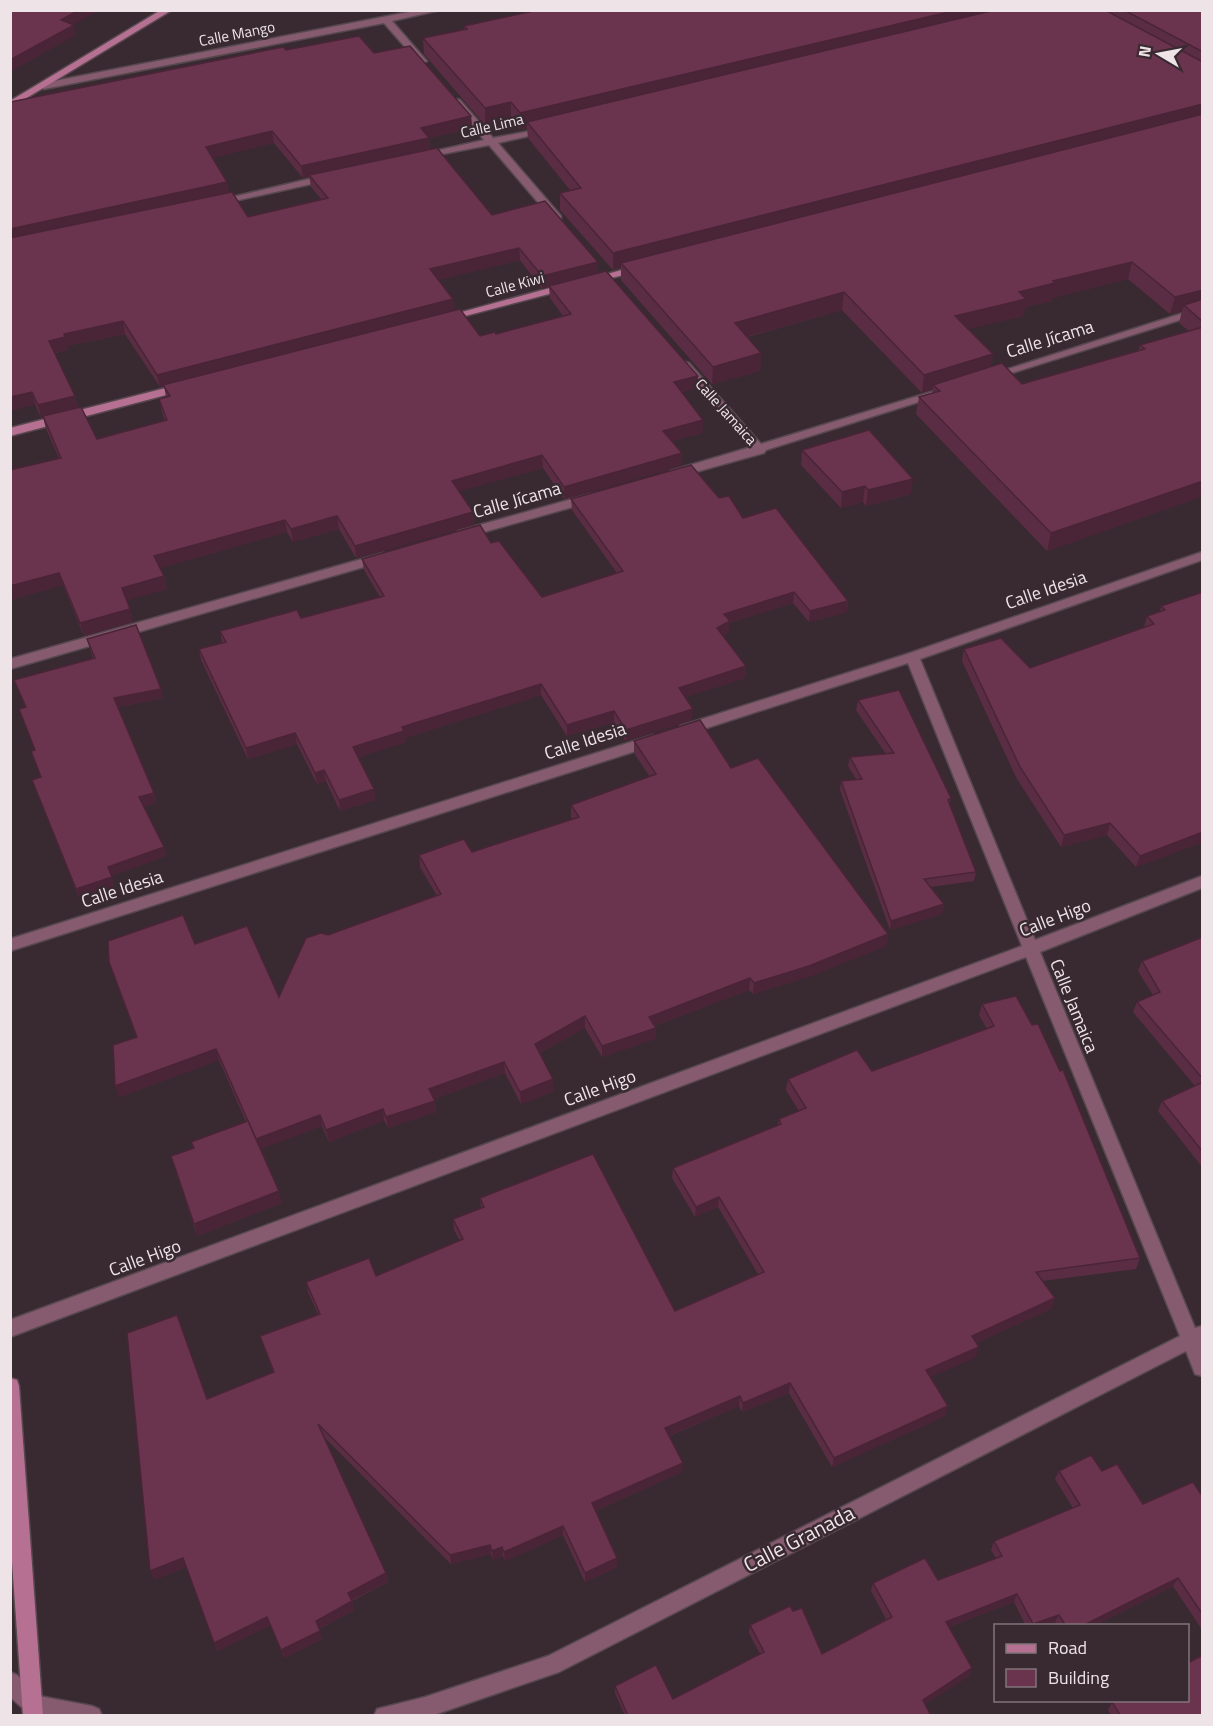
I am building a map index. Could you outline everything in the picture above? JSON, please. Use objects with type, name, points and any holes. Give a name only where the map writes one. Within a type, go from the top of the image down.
[{"type":"street","points":[[10,105],[168,10]]},
{"type":"street","name":"Calle Mango","points":[[44,86],[436,10]]},
{"type":"street","points":[[386,21],[432,72]]},
{"type":"street","points":[[447,90],[561,222]]},
{"type":"street","name":"Calle Lima","points":[[412,159],[562,125]]},
{"type":"street","points":[[206,204],[343,174]]},
{"type":"street","name":"Calle Kiwi","points":[[435,321],[653,264]]},
{"type":"street","name":"Calle Jícama","points":[[974,382],[1203,310]]},
{"type":"street","name":"Calle Jamaica","points":[[674,353],[760,450]]},
{"type":"street","points":[[10,432],[194,384]]},
{"type":"street","points":[[656,479],[760,450],[952,389]]},
{"type":"street","name":"Calle Jícama","points":[[448,539],[598,496]]},
{"type":"street","points":[[10,664],[391,555]]},
{"type":"street","name":"Calle Idesia","points":[[10,945],[912,657],[1203,556]]},
{"type":"street","name":"Calle Jamaica","points":[[912,657],[1030,949],[1196,1337],[1203,1368]]},
{"type":"street","name":"Calle Higo","points":[[10,1329],[1030,949],[1203,882]]},
{"type":"street","name":"Calle Granada","points":[[384,1716],[425,1707],[552,1665],[1196,1337]]},
{"type":"street","points":[[10,1386],[33,1710]]},
{"type":"street","points":[[10,1682],[33,1710],[92,1716]]},
{"type":"building","points":[[10,10],[79,10],[61,20],[74,25],[10,60]]},
{"type":"building","points":[[538,10],[957,10],[520,113],[511,102],[485,108],[423,38],[467,29],[464,26]]},
{"type":"building","points":[[995,10],[1105,10],[1203,62],[1203,104],[613,253],[560,193],[581,188],[527,122]]},
{"type":"building","points":[[1124,10],[1203,10],[1203,52]]},
{"type":"building","points":[[359,36],[374,53],[410,46],[471,116],[421,128],[429,138],[301,166],[272,131],[206,147],[227,182],[10,229],[10,102],[283,47],[286,50]]},
{"type":"building","points":[[1203,114],[1203,290],[1175,297],[1132,262],[1053,281],[1055,283],[1019,292],[1026,299],[955,316],[993,354],[924,375],[844,292],[735,323],[761,353],[713,367],[621,263]]},
{"type":"building","points":[[437,148],[492,215],[545,201],[598,262],[542,276],[519,248],[430,269],[453,299],[157,375],[123,321],[64,334],[65,337],[49,341],[75,396],[38,405],[32,392],[10,397],[10,238],[232,192],[248,217],[328,198],[309,175]]},
{"type":"building","points":[[606,271],[698,376],[674,382],[703,420],[663,431],[682,453],[564,487],[542,455],[452,481],[473,512],[355,546],[337,516],[291,529],[285,520],[154,556],[164,576],[122,588],[130,609],[80,623],[59,573],[10,586],[10,470],[61,458],[43,416],[81,407],[97,439],[167,420],[159,399],[170,396],[163,385],[460,309],[480,336],[495,332],[496,334],[571,314],[549,286]]},
{"type":"building","points":[[1203,299],[1203,322],[1184,305]]},
{"type":"building","points":[[1203,327],[1203,481],[1051,533],[919,397],[940,391],[933,385],[1002,363],[1022,384],[1145,349],[1140,345]]},
{"type":"building","points":[[869,430],[913,479],[868,490],[865,486],[842,492],[802,450]]},
{"type":"building","points":[[691,465],[719,498],[729,496],[743,518],[776,508],[848,601],[810,611],[794,592],[724,614],[730,621],[717,628],[746,666],[679,688],[693,709],[626,730],[614,711],[567,725],[541,684],[402,727],[404,731],[353,747],[374,789],[339,800],[324,770],[315,773],[295,733],[246,748],[199,649],[226,642],[220,631],[297,610],[301,618],[384,596],[362,559],[480,525],[491,543],[499,541],[542,597],[623,571],[571,499]]},
{"type":"building","points":[[1203,592],[1203,832],[1140,856],[1110,823],[1064,835],[1020,767],[964,649],[1001,638],[1030,668],[1154,624],[1147,616],[1165,610],[1161,606]]},
{"type":"building","points":[[136,625],[161,689],[114,698],[154,793],[139,797],[164,847],[108,867],[112,877],[76,889],[32,780],[41,777],[31,751],[35,750],[19,709],[26,707],[14,680],[95,658],[87,639]]},
{"type":"building","points":[[899,690],[951,798],[948,800],[976,872],[924,879],[944,904],[891,921],[841,781],[862,779],[850,757],[894,753],[858,700]]},
{"type":"building","points":[[700,720],[731,768],[758,758],[888,934],[809,966],[754,983],[750,978],[649,1017],[656,1028],[602,1046],[585,1016],[535,1044],[553,1079],[520,1092],[504,1062],[429,1089],[435,1101],[386,1117],[383,1109],[326,1130],[320,1115],[256,1139],[216,1049],[115,1086],[113,1045],[137,1037],[109,962],[108,941],[183,915],[195,944],[247,926],[279,997],[306,938],[321,933],[328,935],[441,894],[419,855],[464,839],[472,852],[579,817],[571,805],[656,774],[634,741]]},
{"type":"building","points":[[1203,937],[1203,1079],[1137,1002],[1160,992],[1142,961]]},
{"type":"building","points":[[1016,996],[1032,1025],[1038,1024],[1060,1071],[1063,1070],[1140,1258],[1036,1272],[1055,1298],[972,1336],[979,1347],[926,1370],[948,1406],[834,1458],[790,1383],[743,1403],[740,1396],[665,1428],[683,1463],[592,1503],[617,1558],[585,1573],[563,1526],[504,1552],[502,1547],[492,1551],[490,1545],[450,1555],[318,1424],[386,1573],[348,1593],[352,1601],[316,1621],[320,1631],[281,1650],[267,1617],[214,1643],[183,1558],[150,1571],[127,1333],[177,1315],[207,1399],[274,1372],[260,1336],[320,1314],[306,1282],[369,1258],[376,1276],[463,1239],[453,1219],[484,1207],[480,1198],[593,1154],[675,1311],[764,1272],[719,1197],[696,1207],[673,1168],[781,1124],[779,1119],[806,1108],[788,1079],[857,1050],[872,1071],[994,1026],[982,1004]]},
{"type":"building","points":[[1203,1082],[1203,1152],[1162,1101]]},
{"type":"building","points":[[248,1121],[279,1191],[194,1224],[171,1156],[194,1148],[191,1142]]},
{"type":"building","points":[[1091,1455],[1102,1471],[1117,1464],[1143,1504],[1193,1482],[1203,1497],[1203,1615],[1178,1578],[1086,1624],[1065,1624],[1059,1615],[1033,1624],[1017,1594],[946,1622],[972,1668],[923,1700],[931,1716],[628,1716],[615,1686],[656,1665],[673,1699],[764,1652],[750,1625],[790,1606],[793,1611],[802,1608],[822,1654],[892,1617],[873,1583],[925,1558],[938,1580],[1002,1556],[994,1541],[1080,1505],[1059,1471]]},
{"type":"building","points":[[1203,1655],[1203,1716],[1118,1716],[1120,1715],[1112,1702],[1189,1702],[1189,1662]]}]
